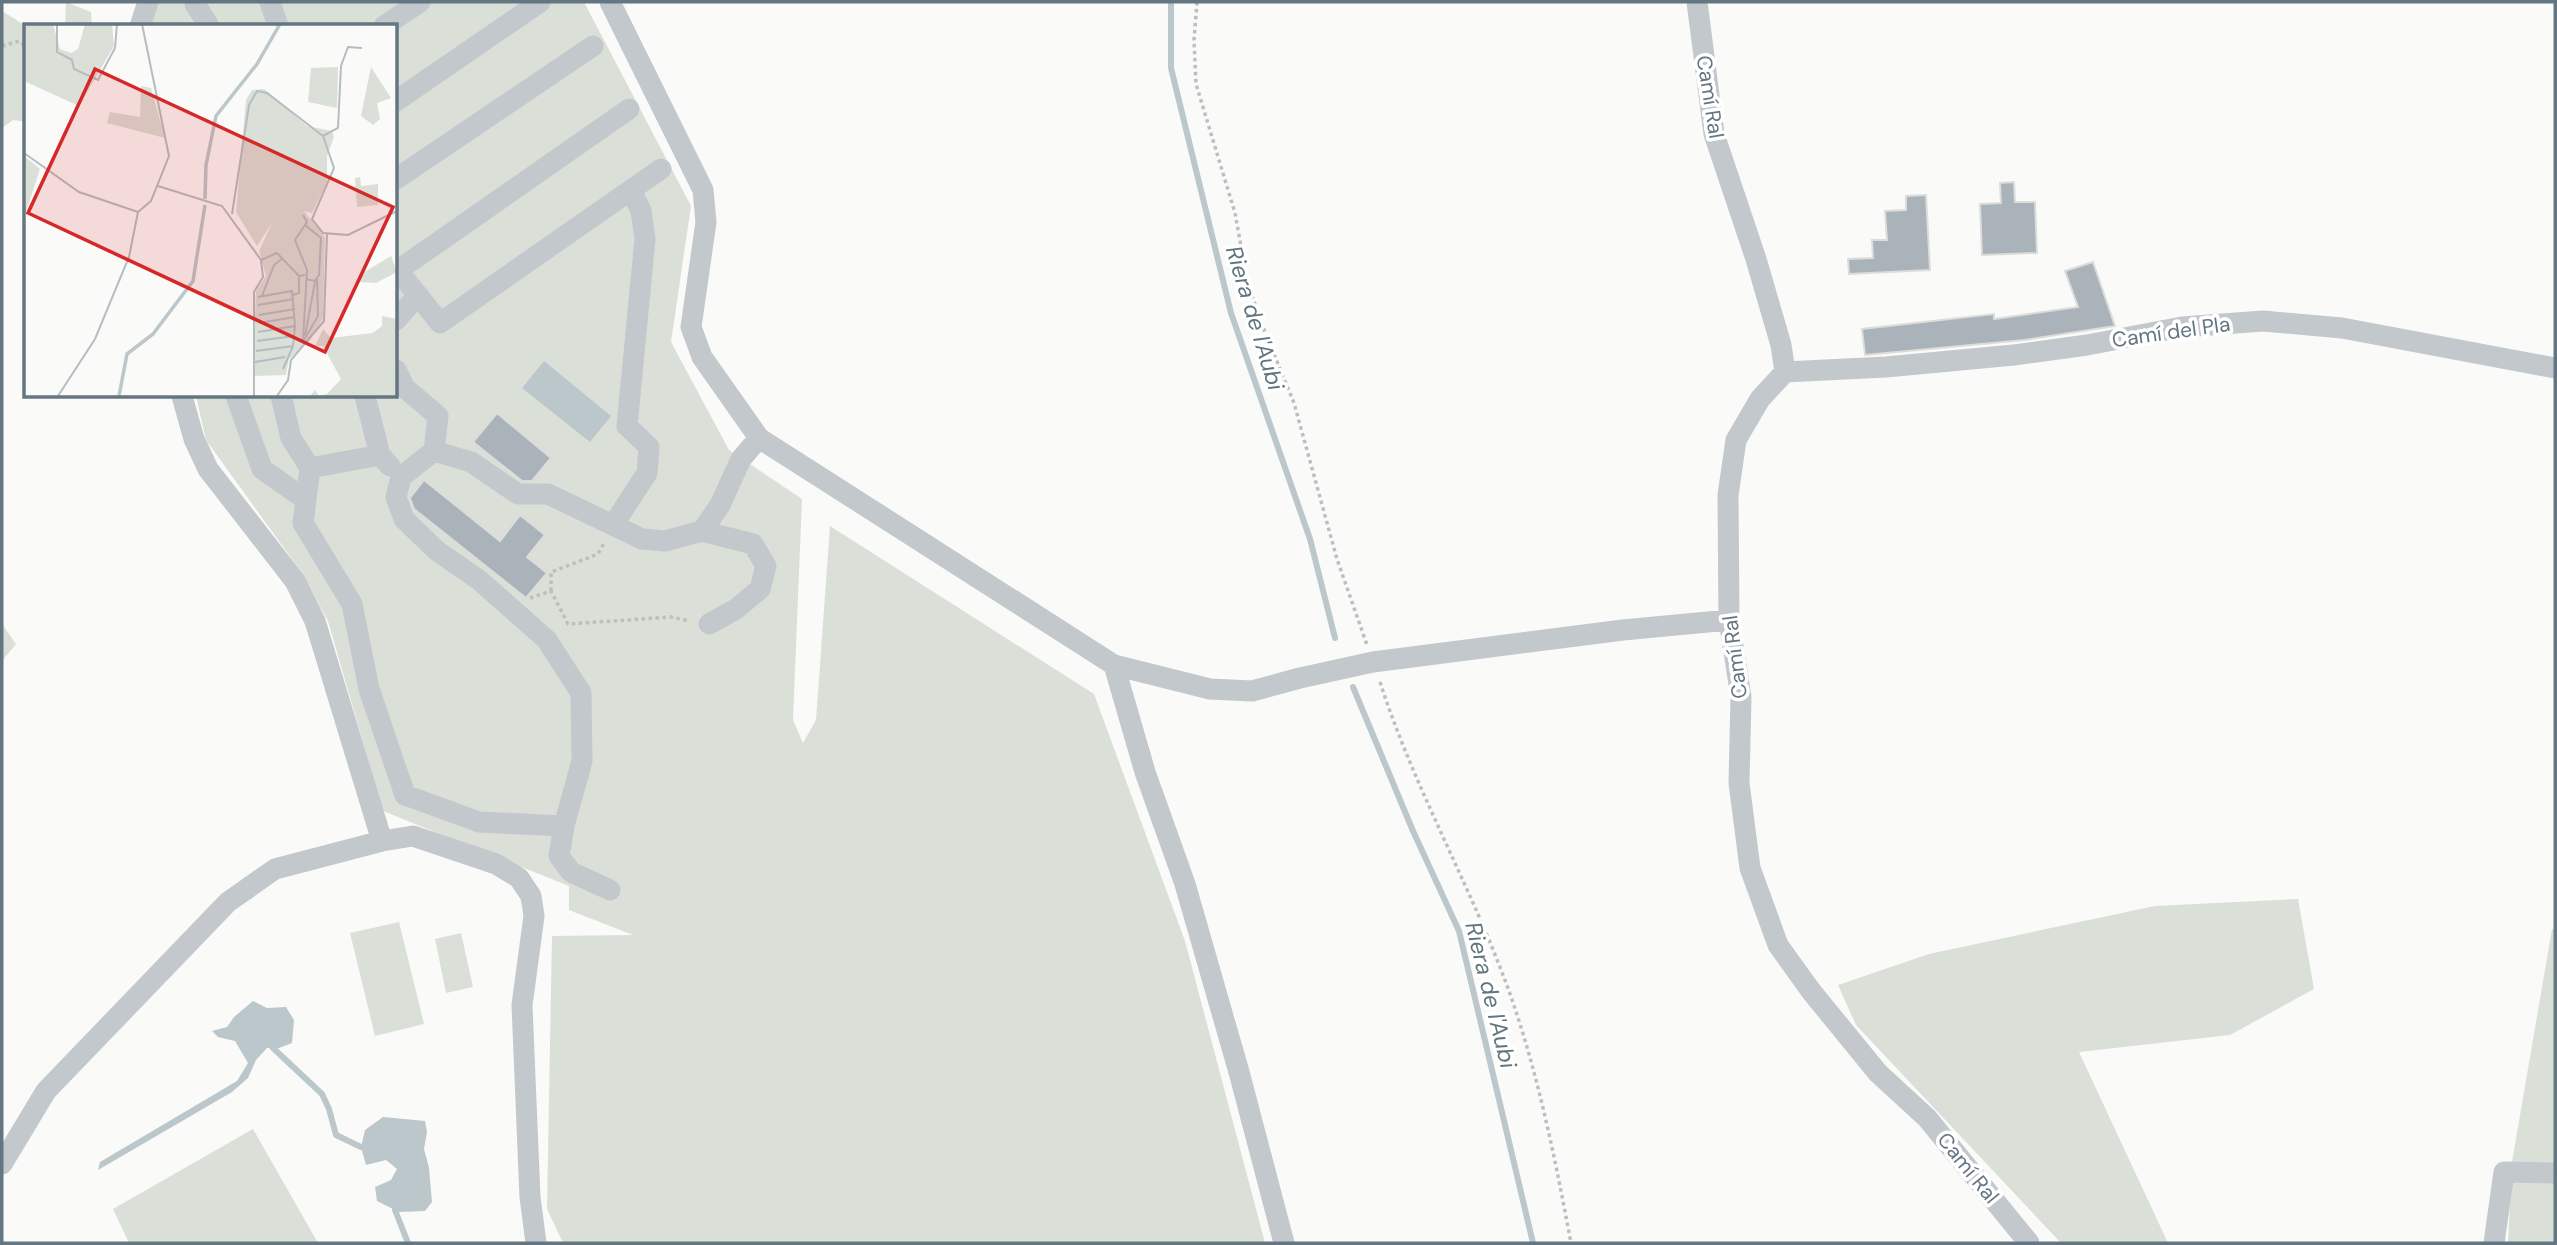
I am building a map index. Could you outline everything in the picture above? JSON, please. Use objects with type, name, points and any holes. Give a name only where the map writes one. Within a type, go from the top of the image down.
[{"type":"street","points":[[141,24],[148,2]]},
{"type":"street","points":[[387,24],[420,2]]},
{"type":"street","points":[[397,100],[540,2]]},
{"type":"street","points":[[610,2],[704,190],[706,222],[691,327],[702,357],[760,438],[1114,665],[1210,688],[1252,691],[1373,662],[1609,632],[1729,620]]},
{"type":"street","name":"Camí Ral","points":[[1697,2],[1714,134],[1756,260],[1781,345],[1785,372],[1760,399],[1736,440],[1728,495],[1729,620],[1741,697],[1739,783],[1750,868],[1778,945],[1811,990],[1878,1073],[1927,1118],[2029,1243]]},
{"type":"street","points":[[190,24],[195,5]]},
{"type":"street","points":[[195,5],[198,24]]},
{"type":"street","points":[[195,5],[208,24]]},
{"type":"street","points":[[397,178],[593,46]]},
{"type":"street","points":[[397,268],[629,109]]},
{"type":"street","points":[[397,270],[440,323],[661,169]]},
{"type":"street","points":[[613,526],[647,472],[649,447],[627,426],[645,239],[641,211],[631,190]]},
{"type":"street","points":[[397,319],[418,295]]},
{"type":"street","name":"Camí del Pla","points":[[1785,372],[1886,367],[2014,355],[2087,345],[2182,327],[2263,321],[2342,328],[2555,368]]},
{"type":"street","points":[[397,372],[405,388],[438,416],[434,451],[401,477],[396,497],[404,519],[436,550],[508,604],[547,640],[580,693],[582,761],[564,826],[559,856],[571,872],[610,890]]},
{"type":"street","points":[[182,397],[194,439],[208,469],[295,581],[315,621],[382,841]]},
{"type":"street","points":[[236,397],[262,469],[306,500]]},
{"type":"street","points":[[281,397],[291,438],[310,468],[303,523],[352,604],[369,689],[405,795],[479,822],[564,826]]},
{"type":"street","points":[[365,397],[380,455],[401,477]]},
{"type":"street","points":[[702,531],[720,505],[741,458],[760,438]]},
{"type":"street","points":[[434,451],[471,463],[518,494],[548,494],[642,539],[665,541],[702,531],[753,544],[765,566],[760,589],[736,609],[709,624]]},
{"type":"street","points":[[310,468],[380,455]]},
{"type":"street","points":[[1114,665],[1145,772],[1185,884],[1284,1243]]},
{"type":"street","points":[[2,1164],[46,1091],[228,902],[275,869],[382,841],[413,836],[496,864],[519,878],[531,896],[534,916],[522,1005],[530,1197],[536,1243]]},
{"type":"street","points":[[2494,1243],[2504,1172],[2555,1173]]},
{"type":"path","points":[[1197,2],[1194,40],[1196,84],[1235,213],[1247,280],[1260,320],[1294,403],[1337,559],[1392,720],[1465,883],[1509,991],[1541,1096],[1571,1243]]},
{"type":"path","points":[[2,46],[19,41],[24,45]]},
{"type":"path","points":[[613,526],[598,554],[551,572],[551,591],[568,624],[671,617],[709,624]]},
{"type":"path","points":[[508,604],[551,591]]},
{"type":"shaded area","points":[[66,2],[91,12],[92,24],[65,24]]},
{"type":"shaded area","points":[[159,2],[584,2],[691,206],[671,342],[729,450],[802,499],[793,720],[803,743],[816,720],[830,526],[1094,694],[1185,941],[1265,1243],[563,1243],[547,1209],[552,936],[633,935],[569,910],[569,886],[383,811],[328,621],[302,573],[206,440],[196,397],[397,397],[397,24],[150,24]]},
{"type":"shaded area","points":[[2,11],[24,25],[24,122],[13,120],[2,128]]},
{"type":"shaded area","points":[[544,361],[611,416],[590,442],[522,388]]},
{"type":"shaded area","points":[[2,624],[16,644],[2,661]]},
{"type":"shaded area","points":[[2298,899],[2314,989],[2230,1035],[2079,1052],[2168,1243],[2061,1243],[1856,1025],[1838,985],[1929,954],[2155,906]]},
{"type":"shaded area","points":[[399,922],[424,1024],[375,1036],[350,933]]},
{"type":"shaded area","points":[[2552,929],[2555,929],[2555,1243],[2508,1243],[2512,1162]]},
{"type":"shaded area","points":[[461,933],[473,987],[446,993],[435,939]]},
{"type":"shaded area","points":[[253,1001],[267,1008],[286,1007],[294,1020],[292,1043],[279,1048],[267,1048],[256,1060],[248,1078],[232,1092],[98,1170],[100,1162],[237,1081],[248,1063],[235,1041],[218,1037],[212,1031],[227,1027],[234,1017]]},
{"type":"shaded area","points":[[383,1117],[425,1121],[427,1132],[424,1149],[429,1168],[432,1202],[425,1211],[399,1212],[377,1201],[375,1187],[391,1180],[397,1169],[386,1160],[366,1165],[361,1147],[365,1130]]},
{"type":"shaded area","points":[[253,1129],[318,1243],[129,1243],[113,1209]]},
{"type":"building","points":[[2014,182],[2015,202],[2035,202],[2037,253],[1982,255],[1980,204],[2001,203],[2000,183]]},
{"type":"building","points":[[1926,195],[1930,270],[1849,274],[1848,259],[1873,258],[1872,240],[1887,240],[1885,211],[1906,210],[1906,196]]},
{"type":"building","points":[[2093,262],[2115,326],[2024,340],[1865,355],[1862,329],[1994,314],[1994,319],[2078,307],[2065,271]]},
{"type":"building","points":[[497,413],[551,458],[532,481],[522,481],[473,442]]},
{"type":"building","points":[[424,480],[500,541],[520,515],[545,535],[527,557],[547,573],[526,598],[414,509],[410,498]]},
{"type":"waterway","name":"Riera de l'Aubi","points":[[1171,2],[1171,68],[1231,313],[1310,539],[1335,638]]},
{"type":"waterway","name":"Riera de l'Aubi","points":[[1353,687],[1413,831],[1459,931],[1533,1243]]},
{"type":"waterway","points":[[273,1048],[322,1094],[336,1135],[361,1147]]},
{"type":"waterway","points":[[395,1210],[408,1243]]}]
